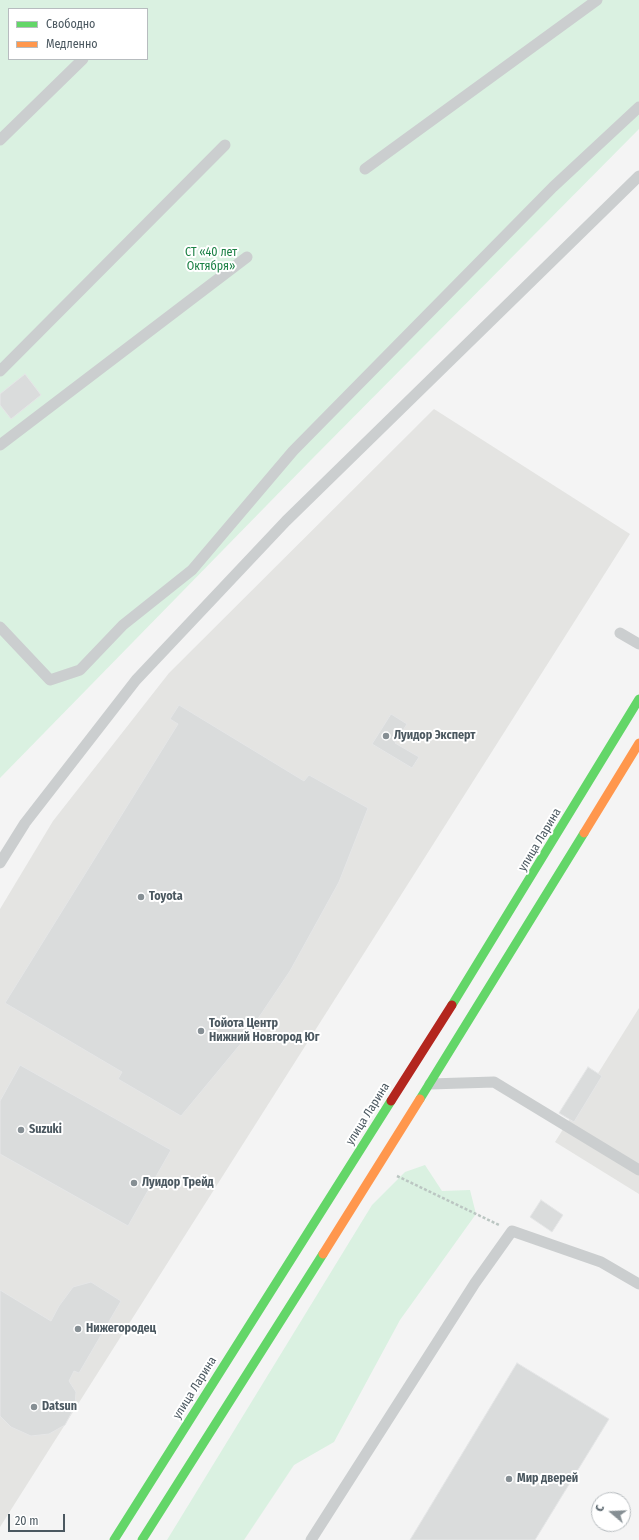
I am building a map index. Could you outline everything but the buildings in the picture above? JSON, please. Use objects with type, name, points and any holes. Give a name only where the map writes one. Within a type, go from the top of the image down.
[{"type":"main road","name":"улица Ларина","points":[[114,1540],[490,944],[639,699]]},
{"type":"main road","points":[[142,1540],[379,1166],[639,742]]},
{"type":"lane","points":[[365,169],[597,0]]},
{"type":"lane","points":[[0,140],[82,60]]},
{"type":"lane","points":[[0,627],[50,680],[80,670],[123,625],[192,570],[293,451],[553,187],[639,107]]},
{"type":"lane","points":[[0,371],[225,145]]},
{"type":"lane","points":[[0,863],[25,823],[136,680],[286,521],[639,176]]},
{"type":"lane","points":[[0,445],[248,257]]},
{"type":"lane","points":[[620,633],[639,644]]},
{"type":"lane","points":[[430,1084],[494,1082],[639,1170]]},
{"type":"lane","points":[[311,1540],[475,1283],[512,1231],[601,1262],[639,1284]]},
{"type":"path","points":[[379,1166],[512,1231]]},
{"type":"shaded area","points":[[434,409],[630,534],[0,1527],[0,909],[53,821],[169,673]]},
{"type":"shaded area","points":[[639,1008],[639,1194],[555,1142]]},
{"type":"green space","name":"СТ «40 лет Октября»","points":[[0,0],[639,0],[639,129],[311,460],[0,778]]},
{"type":"green space","points":[[425,1165],[442,1191],[470,1190],[476,1214],[400,1320],[334,1442],[294,1465],[244,1540],[167,1540],[372,1205],[405,1172]]},
{"type":"traffic: fast","points":[[452,1005],[639,699]]},
{"type":"traffic: fast","points":[[420,1099],[584,833]]},
{"type":"traffic: fast","points":[[114,1540],[391,1101]]},
{"type":"traffic: fast","points":[[142,1540],[323,1254]]},
{"type":"traffic: slow","points":[[584,833],[639,743]]},
{"type":"traffic: slow","points":[[323,1254],[420,1099]]},
{"type":"traffic: jam","points":[[391,1101],[452,1005]]},
{"type":"place","name":"Луидор Эксперт","points":[[386,736]]},
{"type":"place","name":"Toyota","points":[[141,897]]},
{"type":"place","name":"Тойота Центр Нижний Новгород Юг","points":[[201,1031]]},
{"type":"place","name":"Suzuki","points":[[21,1130]]},
{"type":"place","name":"Луидор Трейд","points":[[134,1183]]},
{"type":"place","name":"Нижегородец","points":[[78,1329]]},
{"type":"place","name":"Datsun","points":[[34,1407]]},
{"type":"place","name":"Мир дверей","points":[[509,1479]]}]
